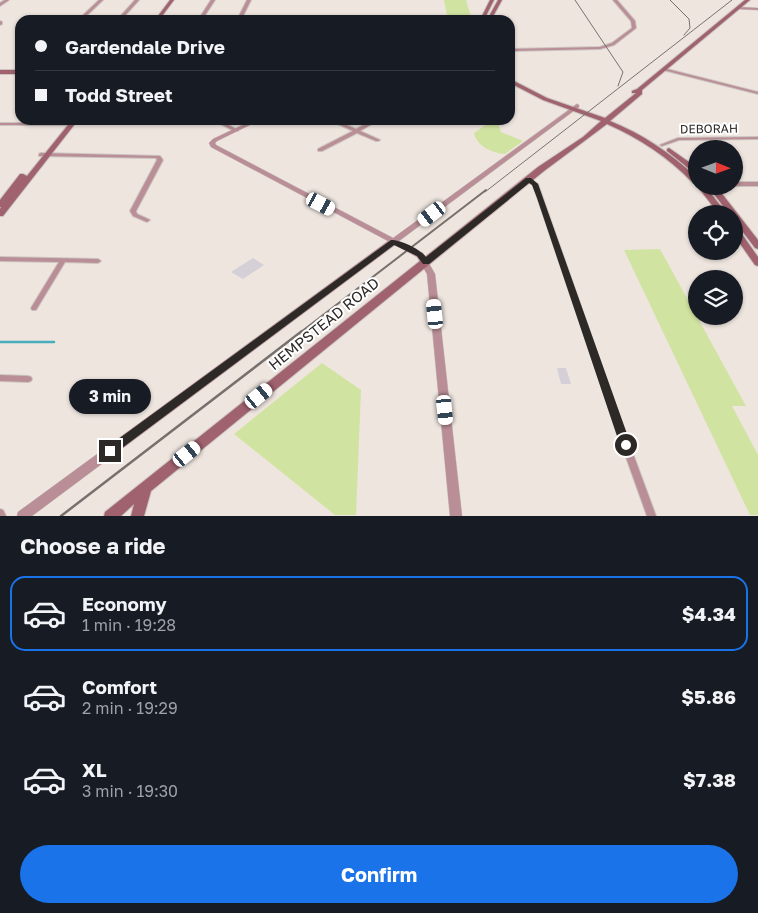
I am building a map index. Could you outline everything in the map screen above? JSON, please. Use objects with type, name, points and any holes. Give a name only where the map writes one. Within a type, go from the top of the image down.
[{"type":"main road","points":[[484,15],[492,0]]},
{"type":"main road","points":[[492,15],[500,0]]},
{"type":"main road","name":"HEMPSTEAD ROAD","points":[[116,513],[528,180],[558,156],[565,153],[635,91],[639,90],[664,70],[748,0]]},
{"type":"main road","points":[[163,15],[175,1]]},
{"type":"main road","points":[[0,72],[15,72]]},
{"type":"main road","points":[[515,77],[529,90]]},
{"type":"main road","points":[[515,83],[605,118],[662,145],[688,164]]},
{"type":"main road","points":[[605,118],[654,146],[688,172]]},
{"type":"main road","points":[[0,214],[13,194],[68,125]]},
{"type":"main road","points":[[0,205],[13,194]]},
{"type":"main road","points":[[708,195],[716,205]]},
{"type":"main road","points":[[719,195],[758,246]]},
{"type":"main road","points":[[743,237],[752,238]]},
{"type":"main road","points":[[743,241],[758,263]]},
{"type":"main road","points":[[137,516],[146,487]]},
{"type":"street","points":[[1,2],[7,0]]},
{"type":"street","points":[[85,15],[101,0]]},
{"type":"street","points":[[124,15],[137,0]]},
{"type":"street","points":[[203,15],[213,0]]},
{"type":"street","points":[[242,15],[249,0]]},
{"type":"street","points":[[515,50],[586,50],[613,44],[634,28],[632,22],[615,0]]},
{"type":"street","points":[[738,8],[758,9]]},
{"type":"street","points":[[664,70],[758,93]]},
{"type":"street","points":[[22,516],[575,108]]},
{"type":"street","points":[[0,124],[15,124]]},
{"type":"street","points":[[226,125],[236,130]]},
{"type":"street","points":[[246,125],[215,140],[212,142],[213,146],[420,254],[426,262],[431,274],[456,516]]},
{"type":"street","points":[[343,125],[378,140]]},
{"type":"street","points":[[320,150],[368,125]]},
{"type":"street","name":"DEBORAH","points":[[662,145],[678,138],[758,138]]},
{"type":"street","points":[[44,155],[158,156],[160,160],[133,211],[133,213],[146,220]]},
{"type":"street","points":[[528,180],[535,184],[652,516]]},
{"type":"street","points":[[743,184],[758,184]]},
{"type":"street","points":[[0,194],[13,194]]},
{"type":"street","points":[[0,259],[98,261]]},
{"type":"street","points":[[34,308],[63,260]]},
{"type":"street","points":[[0,378],[28,379]]},
{"type":"green space","points":[[444,0],[466,0],[470,15],[447,15]]},
{"type":"green space","points":[[486,125],[499,125],[501,132],[523,141],[505,154],[482,146],[474,133]]},
{"type":"green space","points":[[660,249],[688,300],[688,325],[702,325],[746,406],[732,406],[758,455],[758,515],[750,515],[624,250]]},
{"type":"green space","points":[[322,363],[361,390],[356,515],[335,515],[234,434]]},
{"type":"building","points":[[253,258],[264,265],[243,279],[231,272]]},
{"type":"building","points":[[557,368],[566,368],[571,384],[561,384]]},
{"type":"waterway","points":[[0,342],[54,342]]},
{"type":"railway","points":[[575,0],[623,72],[618,86]]},
{"type":"railway","points":[[670,0],[689,19],[690,28],[684,35]]},
{"type":"railway","points":[[485,192],[732,0]]},
{"type":"railway","points":[[301,332],[486,190]]},
{"type":"railway","points":[[61,516],[302,331]]},
{"type":"route","points":[[110,451],[394,242],[420,254],[426,262],[528,180],[535,184],[546,213],[626,445]]}]
